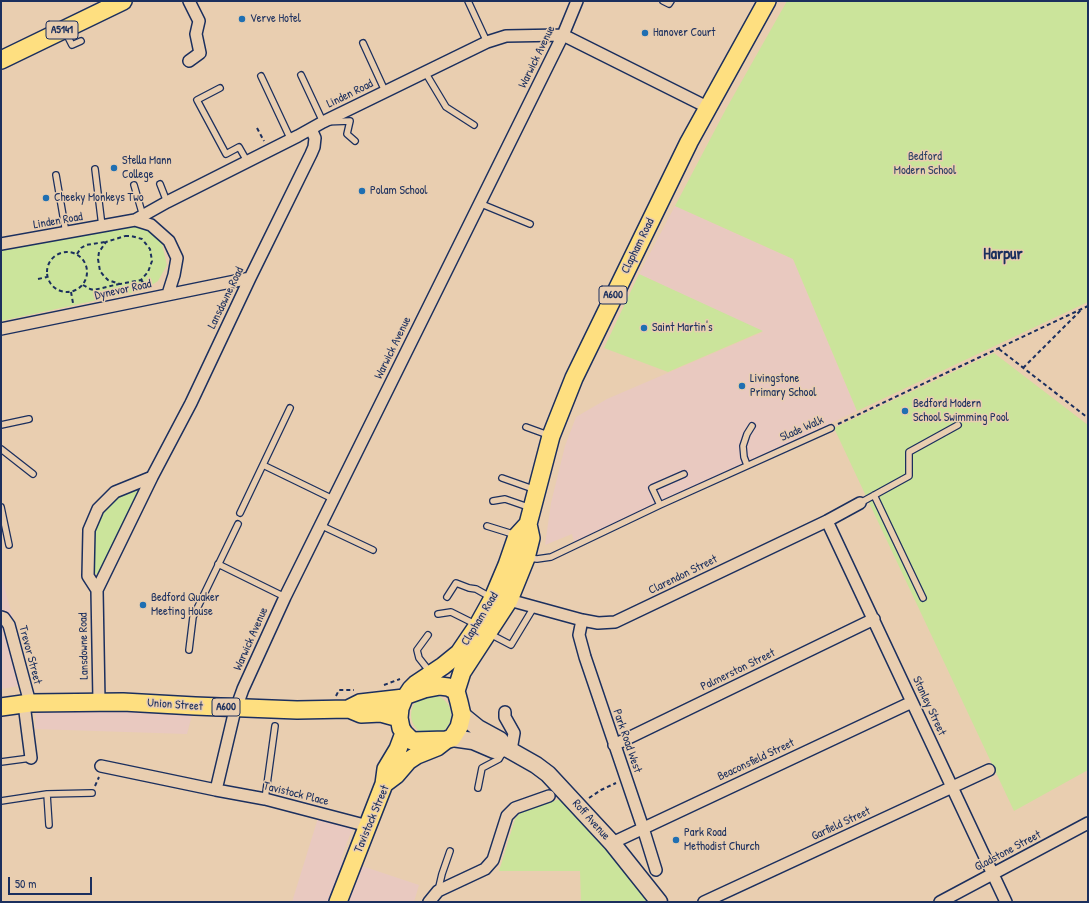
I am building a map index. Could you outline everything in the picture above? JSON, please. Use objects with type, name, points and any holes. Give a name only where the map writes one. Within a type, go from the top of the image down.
[{"type":"main road","name":"A5141","points":[[1,60],[123,1]]},
{"type":"main road","name":"Clapham Road","points":[[501,599],[507,565],[526,523],[537,491],[551,436],[574,378],[707,107],[766,1]]},
{"type":"main road","name":"Clapham Road","points":[[456,691],[462,672],[483,629],[526,558],[531,538],[526,523]]},
{"type":"main road","name":"Clapham Road","points":[[406,697],[416,684],[443,666],[483,629]]},
{"type":"main road","name":"A600","points":[[384,784],[386,769],[398,749],[402,726],[400,708],[406,697],[424,688],[440,686],[452,688],[456,691]]},
{"type":"main road","points":[[449,739],[459,727],[462,715],[460,702],[456,691]]},
{"type":"main road","name":"Union Street","points":[[349,709],[360,703],[406,697]]},
{"type":"main road","name":"Union Street","points":[[1,707],[27,704],[99,701],[298,710],[349,709],[361,714],[381,713],[402,726]]},
{"type":"main road","name":"A600","points":[[402,726],[412,741],[449,739]]},
{"type":"main road","name":"Tavistock Street","points":[[338,902],[384,784],[396,775],[408,761],[437,747],[449,739]]},
{"type":"street","points":[[189,1],[199,21],[196,34],[200,53],[190,61]]},
{"type":"street","name":"Warwick Avenue","points":[[236,708],[243,689],[285,597],[563,35],[577,1]]},
{"type":"street","name":"Linden Road","points":[[1,244],[66,233],[139,218],[322,122],[487,42],[506,36],[563,35],[707,107]]},
{"type":"street","name":"Lansdowne Road","points":[[99,701],[97,590],[191,403],[314,147],[314,138],[311,129]]},
{"type":"street","points":[[139,218],[151,224],[169,241],[177,258],[174,275],[168,294]]},
{"type":"street","name":"Dynevor Road","points":[[1,329],[250,278]]},
{"type":"street","name":"Lansdowne Road","points":[[97,590],[88,576],[89,530],[98,509],[115,492],[152,478]]},
{"type":"street","name":"Clarendon Street","points":[[501,599],[598,624],[615,622],[827,521],[860,503]]},
{"type":"street","name":"Stanley Street","points":[[827,521],[1006,902]]},
{"type":"street","name":"Trevor Street","points":[[1,617],[4,618],[9,625],[27,704],[31,758]]},
{"type":"street","name":"Palmerston Street","points":[[614,745],[874,619]]},
{"type":"street","name":"Park Road West","points":[[582,620],[579,635],[581,642],[656,870]]},
{"type":"street","name":"Beaconsfield Street","points":[[612,843],[912,702]]},
{"type":"street","points":[[216,790],[236,708]]},
{"type":"street","points":[[505,712],[504,717],[514,733],[508,749]]},
{"type":"street","name":"Roff Avenue","points":[[462,715],[478,728],[500,740],[508,749],[548,774],[612,843],[659,902]]},
{"type":"street","name":"Roff Avenue","points":[[449,739],[473,740],[494,750],[508,749]]},
{"type":"street","name":"Tavistock Place","points":[[101,766],[265,799],[368,826]]},
{"type":"street","name":"Garfield Street","points":[[704,902],[989,770]]},
{"type":"street","points":[[428,902],[438,891],[485,869],[493,860],[507,816],[515,808],[549,796]]},
{"type":"street","name":"Gladstone Street","points":[[940,902],[1088,823]]},
{"type":"lane","points":[[468,1],[487,42]]},
{"type":"lane","points":[[663,1],[669,4],[671,1]]},
{"type":"lane","points":[[64,29],[72,45],[81,41]]},
{"type":"lane","points":[[363,43],[385,92]]},
{"type":"lane","points":[[425,72],[446,107],[474,125]]},
{"type":"lane","points":[[301,75],[322,122],[350,121],[347,134],[355,141]]},
{"type":"lane","points":[[260,76],[290,140]]},
{"type":"lane","points":[[220,88],[197,100],[226,154],[239,147],[247,161]]},
{"type":"lane","points":[[95,169],[102,226]]},
{"type":"lane","points":[[56,175],[66,233]]},
{"type":"lane","points":[[160,184],[167,202]]},
{"type":"lane","points":[[134,185],[139,218]]},
{"type":"lane","points":[[479,203],[530,224]]},
{"type":"lane","points":[[240,513],[290,408]]},
{"type":"lane","points":[[1,425],[29,419]]},
{"type":"lane","points":[[860,503],[909,476],[909,452],[958,424]]},
{"type":"lane","points":[[748,465],[744,457],[743,446],[747,434],[752,426]]},
{"type":"lane","points":[[526,427],[551,436]]},
{"type":"lane","name":"Slade Walk","points":[[526,558],[537,559],[551,557],[660,505],[831,428]]},
{"type":"lane","points":[[1,449],[33,474]]},
{"type":"lane","points":[[263,465],[333,499]]},
{"type":"lane","points":[[660,505],[652,488],[684,474]]},
{"type":"lane","points":[[502,478],[537,491]]},
{"type":"lane","points":[[874,496],[923,598]]},
{"type":"lane","points":[[493,501],[505,499],[526,523]]},
{"type":"lane","points":[[1,507],[9,545]]},
{"type":"lane","points":[[487,526],[526,523]]},
{"type":"lane","points":[[189,650],[193,617],[238,524]]},
{"type":"lane","points":[[320,526],[373,550]]},
{"type":"lane","points":[[218,564],[285,597]]},
{"type":"lane","points":[[448,597],[456,583],[501,599]]},
{"type":"lane","points":[[438,614],[451,612],[511,645],[534,607]]},
{"type":"lane","points":[[428,634],[417,650],[419,658],[431,674]]},
{"type":"lane","points":[[265,799],[275,726]]},
{"type":"lane","points":[[478,788],[482,768],[499,759],[508,749]]},
{"type":"lane","points":[[1,762],[31,758]]},
{"type":"lane","points":[[1,800],[47,794],[92,793]]},
{"type":"lane","points":[[47,794],[49,825]]},
{"type":"lane","points":[[438,891],[450,851]]},
{"type":"path","points":[[257,128],[270,150]]},
{"type":"path","points":[[77,254],[81,248],[86,245],[131,236],[142,239],[150,249],[152,261],[148,272],[141,280],[94,290],[83,285]]},
{"type":"path","points":[[106,242],[99,252],[98,258],[100,271],[108,280],[120,284]]},
{"type":"path","points":[[63,252],[77,254],[84,260],[88,271],[83,285],[77,291],[65,293],[54,288],[50,284],[47,277],[47,268],[53,257],[63,252]]},
{"type":"path","points":[[38,279],[47,277]]},
{"type":"path","name":"Slade Walk","points":[[831,428],[1088,306]]},
{"type":"path","name":"Slade Walk","points":[[1023,368],[1084,308]]},
{"type":"path","points":[[999,348],[1088,418]]},
{"type":"path","points":[[92,793],[100,775],[101,766]]},
{"type":"path","points":[[579,806],[600,790],[627,779]]},
{"type":"shaded area","name":"Livingstone Primary School","points":[[675,206],[793,259],[857,411],[574,542],[572,534],[545,545],[551,503],[565,446],[576,417],[607,399],[763,332],[639,274]]},
{"type":"shaded area","points":[[1,575],[31,684],[1,689]]},
{"type":"shaded area","points":[[36,707],[193,711],[187,734],[35,729]]},
{"type":"shaded area","points":[[318,818],[354,824],[341,859],[419,885],[414,902],[292,902]]},
{"type":"green space","name":"Bedford Modern School","points":[[787,1],[1088,1],[1088,302],[857,411],[793,259],[675,206],[726,109]]},
{"type":"green space","points":[[132,225],[147,229],[161,240],[167,265],[158,281],[144,290],[1,321],[1,251]]},
{"type":"green space","points":[[639,274],[763,331],[668,372],[604,348]]},
{"type":"green space","points":[[994,353],[1088,425],[1088,770],[1014,811],[834,428]]},
{"type":"green space","points":[[137,489],[139,491],[139,496],[100,573],[96,574],[93,572],[91,531],[100,510],[122,494]]},
{"type":"green space","points":[[431,695],[445,701],[451,715],[445,729],[431,735],[417,729],[411,715],[417,701]]},
{"type":"green space","points":[[561,799],[653,902],[581,902],[580,871],[499,871],[515,819],[522,810]]},
{"type":"place","name":"Verve Hotel","points":[[242,19]]},
{"type":"place","name":"Hanover Court","points":[[645,33]]},
{"type":"place","name":"Stella Mann College","points":[[114,168]]},
{"type":"place","name":"Polam School","points":[[362,191]]},
{"type":"place","name":"Cheeky Monkeys Two","points":[[46,198]]},
{"type":"place","name":"Saint Martin's","points":[[644,328]]},
{"type":"place","name":"Livingstone Primary School","points":[[742,386]]},
{"type":"place","name":"Bedford Modern School Swimming Pool","points":[[905,411]]},
{"type":"place","name":"Bedford Quaker Meeting House","points":[[143,605]]},
{"type":"place","name":"Park Road Methodist Church","points":[[676,840]]},
{"type":"district","name":"Harpur","points":[[1003,255]]}]
